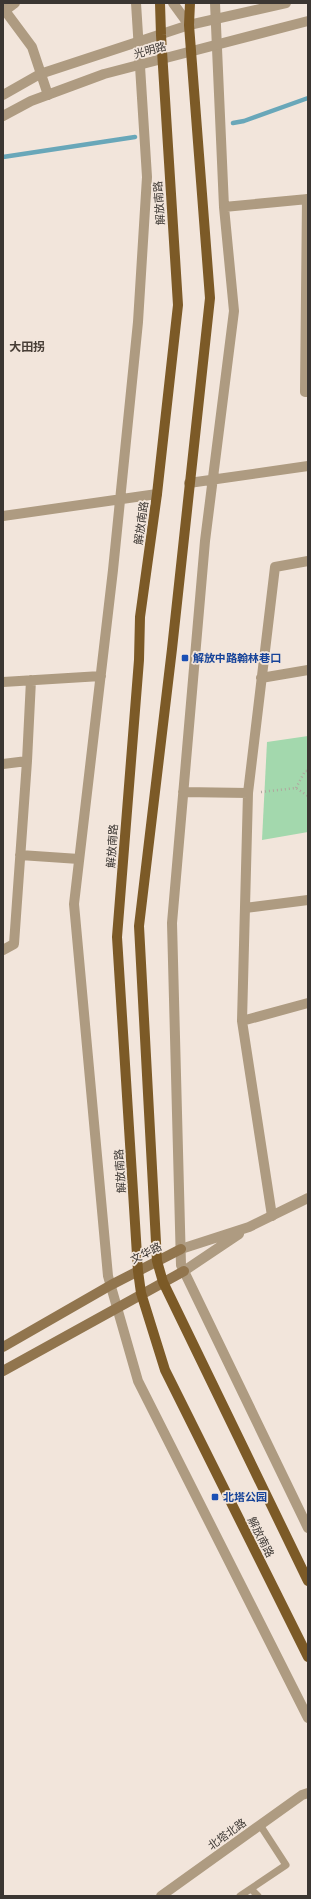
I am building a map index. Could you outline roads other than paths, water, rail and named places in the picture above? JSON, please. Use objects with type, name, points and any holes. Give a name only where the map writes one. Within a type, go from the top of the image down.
[{"type":"main road","name":"解放南路","points":[[160,3],[162,59],[178,306],[157,494],[140,617],[139,660],[117,937],[138,1271],[141,1293],[165,1370],[308,1656]]},
{"type":"main road","name":"解放南路","points":[[190,3],[189,25],[210,298],[173,641],[139,926],[157,1261],[163,1282],[308,1582]]},
{"type":"main road","name":"文华路","points":[[3,1347],[111,1285],[181,1249]]},
{"type":"main road","points":[[3,1371],[141,1293],[184,1271]]},
{"type":"street","points":[[15,3],[4,10],[32,47],[48,95]]},
{"type":"street","points":[[136,3],[147,177],[138,322],[101,676],[74,904],[108,1276],[138,1381],[308,1718]]},
{"type":"street","points":[[173,3],[189,25]]},
{"type":"street","points":[[215,3],[224,207],[234,312],[205,542],[172,924],[181,1265],[308,1528]]},
{"type":"street","name":"光明路","points":[[3,95],[40,74],[189,25],[286,3]]},
{"type":"street","name":"光明路","points":[[3,116],[31,101],[104,74],[308,21]]},
{"type":"street","points":[[224,207],[307,199],[305,392],[308,392]]},
{"type":"street","points":[[189,482],[308,466]]},
{"type":"street","points":[[3,516],[120,501],[157,494]]},
{"type":"street","points":[[272,1216],[242,1022],[248,793],[275,567],[308,562]]},
{"type":"street","points":[[261,678],[308,670]]},
{"type":"street","points":[[3,682],[101,676]]},
{"type":"street","points":[[3,950],[14,944],[27,761],[31,680]]},
{"type":"street","points":[[3,764],[27,761]]},
{"type":"street","points":[[183,792],[248,793]]},
{"type":"street","points":[[20,855],[79,859]]},
{"type":"street","points":[[244,908],[308,900]]},
{"type":"street","points":[[242,1022],[308,1003]]},
{"type":"street","name":"文华路","points":[[181,1249],[249,1227],[308,1198]]},
{"type":"street","points":[[184,1271],[249,1227]]},
{"type":"street","name":"北塔北路","points":[[161,1896],[302,1795],[308,1793]]},
{"type":"lane","points":[[240,1896],[286,1865],[260,1825]]},
{"type":"lane","points":[[251,1888],[258,1896]]},
{"type":"waterway","points":[[233,123],[244,121],[308,98]]},
{"type":"waterway","points":[[3,157],[135,137]]},
{"type":"place","name":"解放中路翰林巷口","points":[[185,658]]},
{"type":"place","name":"北塔公园","points":[[215,1497]]},
{"type":"district","name":"大田拐","points":[[27,346]]}]
